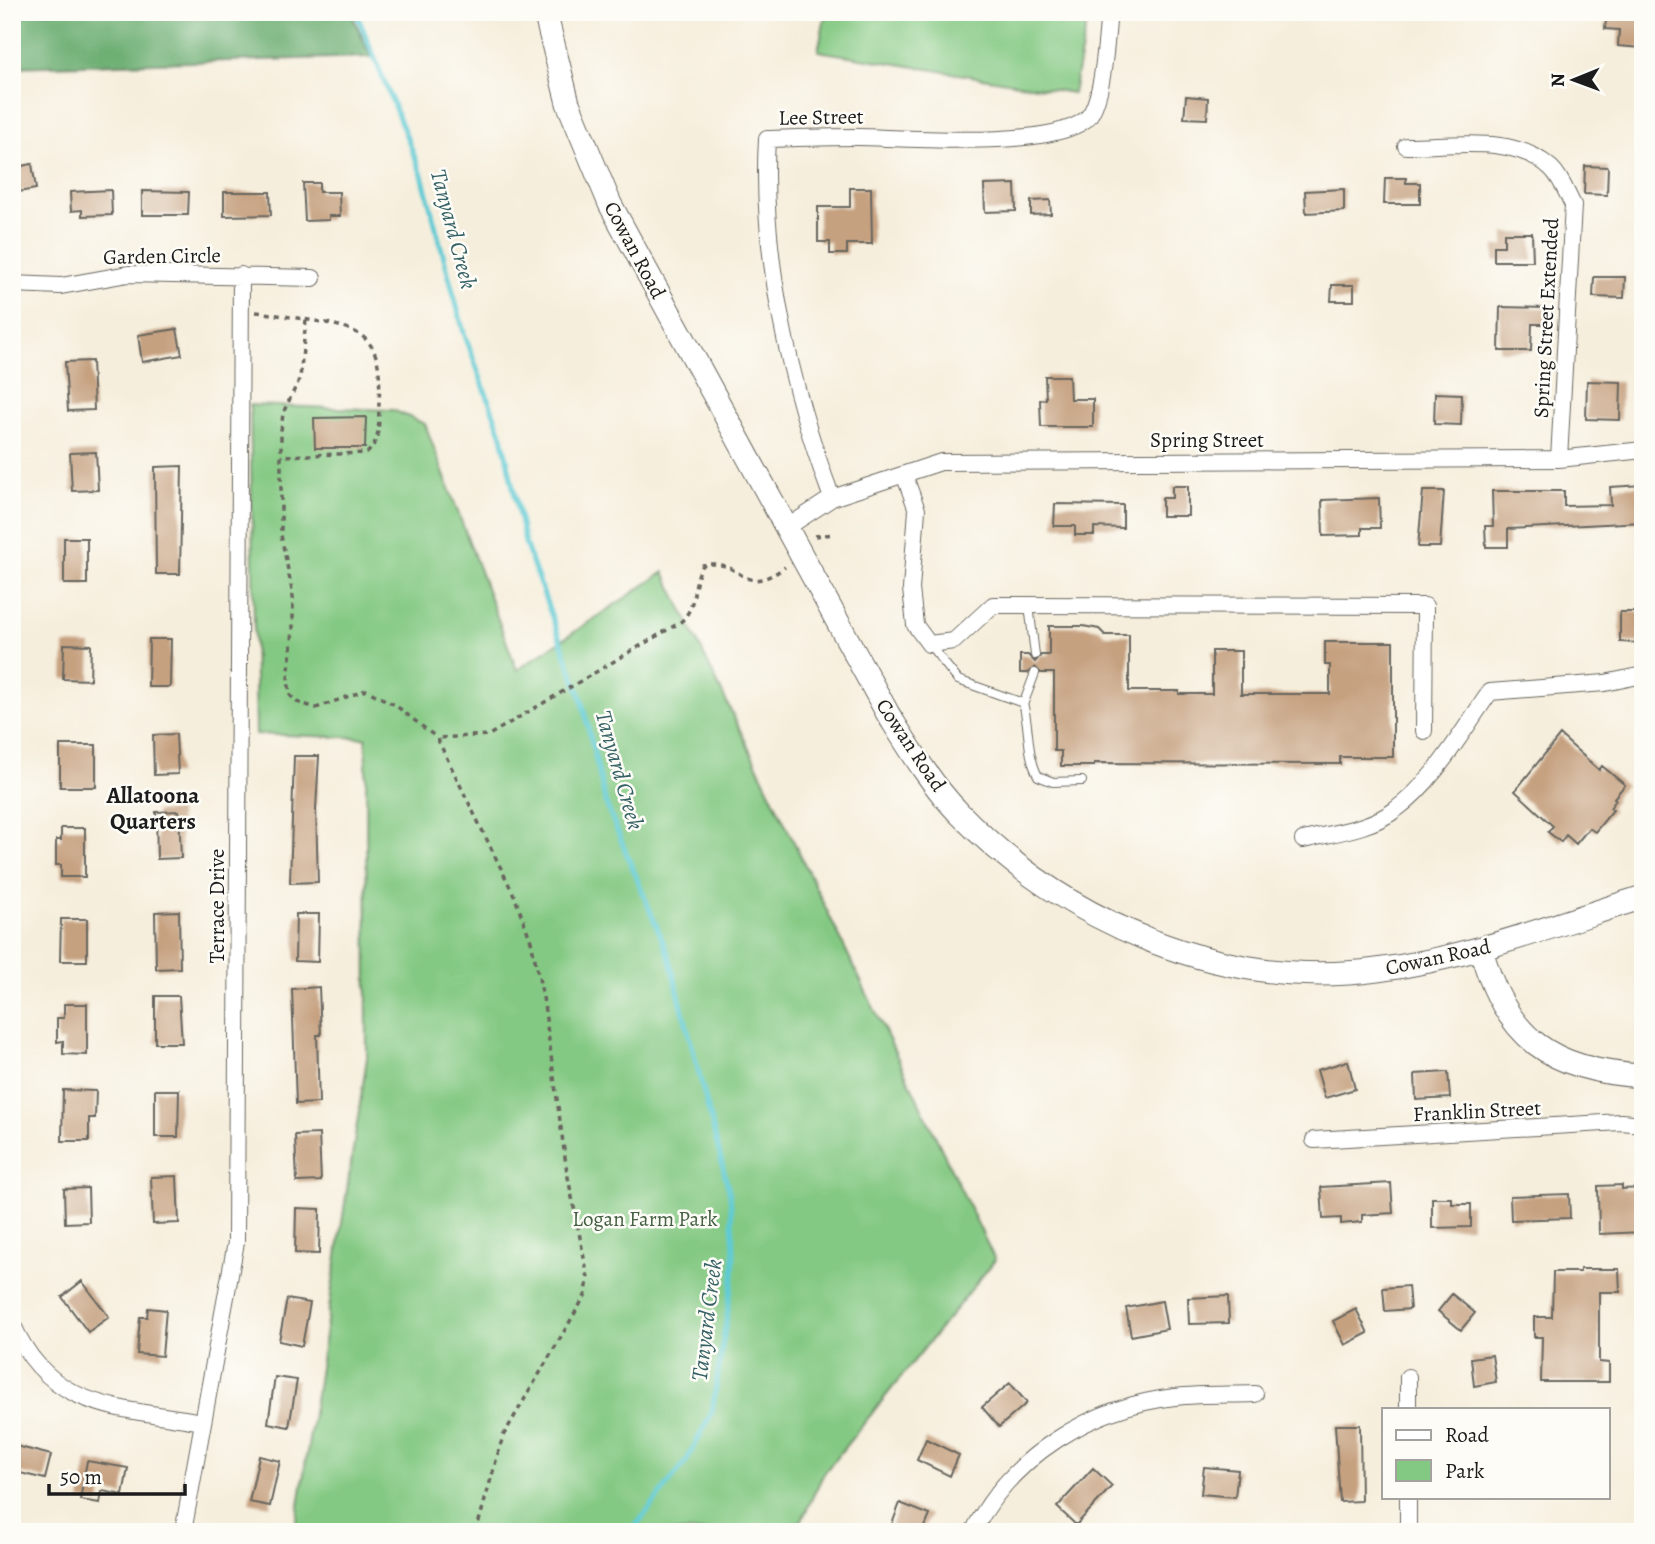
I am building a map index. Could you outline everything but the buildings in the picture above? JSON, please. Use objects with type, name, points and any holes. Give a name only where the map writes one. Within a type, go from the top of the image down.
[{"type":"main road","name":"Cowan Road","points":[[545,12],[568,103],[610,204],[791,537],[920,766],[958,812],[1001,852],[1045,886],[1093,915],[1167,947],[1235,964],[1284,971],[1374,971],[1481,949],[1643,897]]},
{"type":"main road","points":[[1481,949],[1498,1000],[1521,1033],[1538,1047],[1584,1067],[1643,1076]]},
{"type":"street","name":"Lee Street","points":[[832,498],[816,455],[787,352],[766,208],[764,183],[767,139],[821,137],[1001,140],[1052,133],[1086,120],[1097,103],[1109,12]]},
{"type":"street","name":"Spring Street Extended","points":[[1406,146],[1509,145],[1532,153],[1554,170],[1573,205],[1559,459]]},
{"type":"street","name":"Garden Circle","points":[[12,284],[61,286],[128,274],[313,278]]},
{"type":"street","name":"Terrace Drive","points":[[183,1532],[236,1242],[241,275]]},
{"type":"street","name":"Spring Street","points":[[791,537],[832,498],[941,462],[1559,459],[1643,450]]},
{"type":"street","points":[[904,474],[917,510],[911,589],[915,625],[929,644],[954,641],[993,605],[1425,606],[1424,731]]},
{"type":"street","points":[[1303,841],[1358,827],[1394,811],[1421,786],[1490,692],[1605,683],[1643,675]]},
{"type":"street","name":"Franklin Street","points":[[1314,1140],[1614,1123],[1643,1124]]},
{"type":"street","points":[[12,1323],[31,1360],[47,1377],[69,1393],[96,1403],[204,1422]]},
{"type":"street","points":[[1408,1377],[1408,1408]]},
{"type":"street","points":[[973,1532],[998,1495],[1026,1463],[1068,1431],[1115,1411],[1148,1401],[1176,1396],[1255,1394]]},
{"type":"street","points":[[1408,1498],[1408,1532]]},
{"type":"lane","points":[[1029,605],[1035,655]]},
{"type":"lane","points":[[929,644],[958,680],[1023,705]]},
{"type":"lane","points":[[1035,673],[1023,705],[1029,759],[1038,776],[1053,782],[1082,780]]},
{"type":"path","points":[[240,312],[343,325],[354,330],[370,344],[380,379],[379,426],[374,446],[367,453],[281,456]]},
{"type":"path","points":[[306,320],[300,378],[282,413],[281,535],[293,595],[293,630],[288,659],[290,695],[297,702],[316,708],[366,690],[395,705],[437,738],[514,895],[531,941],[543,997],[567,1172],[588,1278],[586,1294],[503,1436],[476,1532]]},
{"type":"path","points":[[437,738],[474,737],[499,730],[665,632],[689,614],[697,575],[703,565],[714,563],[754,581],[765,580],[790,564],[784,552],[791,537],[834,534]]},
{"type":"green space","points":[[12,12],[351,12],[371,57],[12,67]]},
{"type":"green space","points":[[826,12],[1089,12],[1073,93],[818,51]]},
{"type":"green space","name":"Logan Farm Park","points":[[250,405],[393,410],[425,424],[517,670],[664,572],[995,1260],[824,1473],[796,1532],[295,1532],[367,1058],[366,738],[256,734]]},
{"type":"waterway","name":"Tanyard Creek","points":[[356,12],[422,175],[464,333],[502,436],[525,543],[581,697],[606,804],[669,956],[730,1195],[733,1277],[712,1412],[687,1460],[631,1532]]},
{"type":"district","name":"Allatoona Quarters","points":[[153,808]]}]
